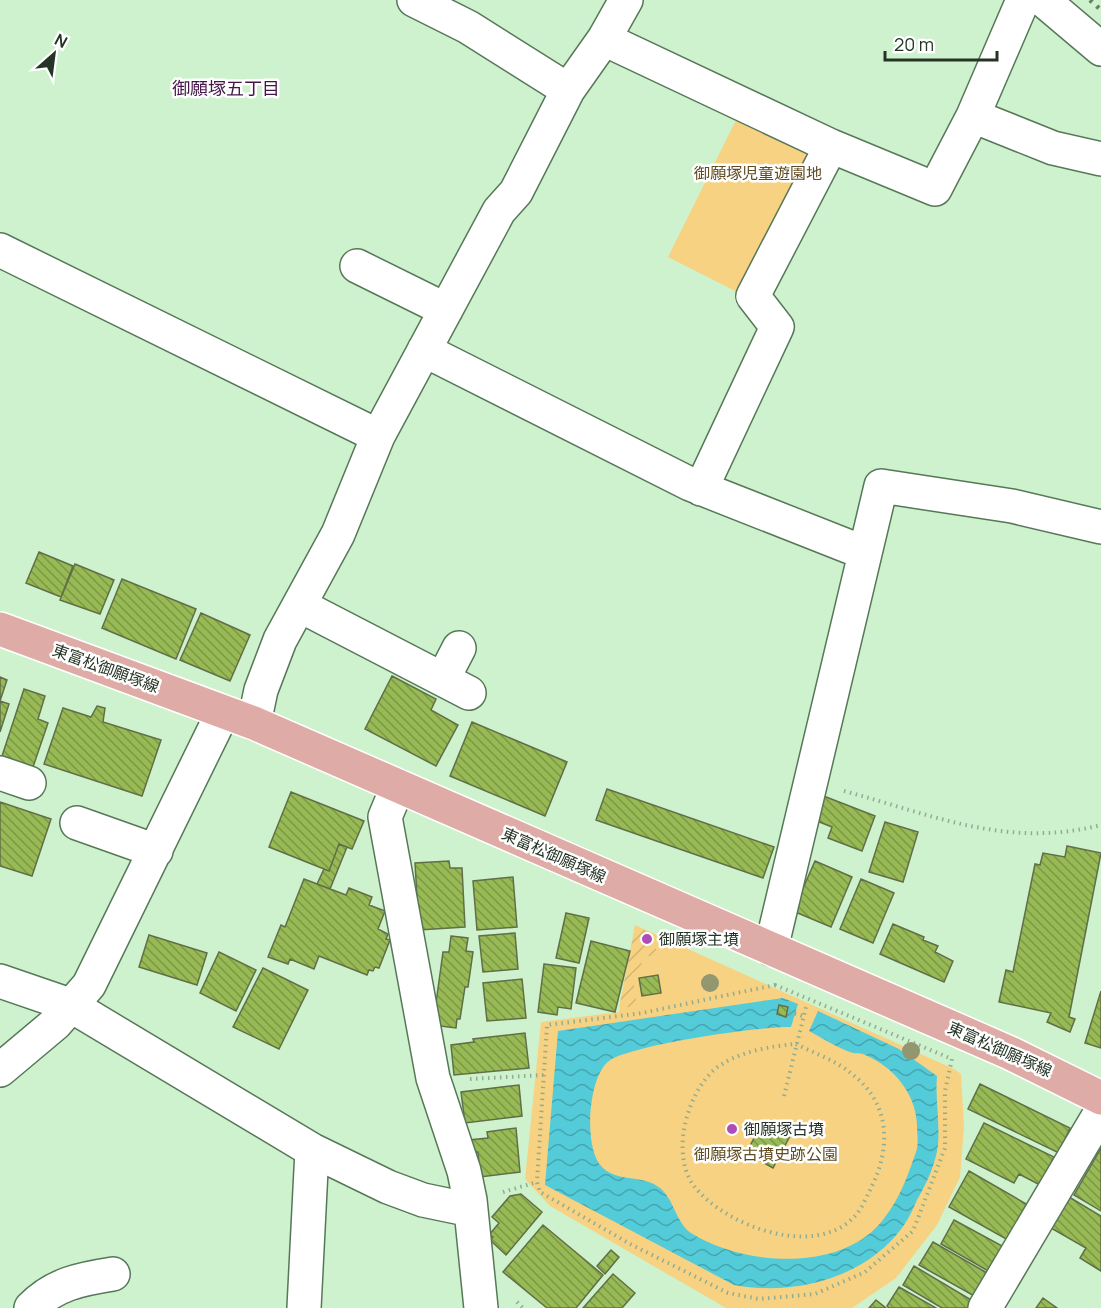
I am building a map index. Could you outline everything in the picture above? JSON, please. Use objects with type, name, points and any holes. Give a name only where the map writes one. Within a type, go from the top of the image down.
[{"type":"main road","name":"東富松御願塚線","points":[[0,630],[254,723],[1010,1053],[1101,1098]]},
{"type":"street","points":[[414,0],[468,27],[568,90]]},
{"type":"street","points":[[254,723],[261,690],[276,650],[338,534],[378,436],[499,211],[516,192],[568,90],[604,39],[626,0]]},
{"type":"street","points":[[604,39],[831,146],[935,189],[973,116],[1023,0]]},
{"type":"street","points":[[1043,0],[1101,49]]},
{"type":"street","points":[[973,116],[1053,148],[1101,159]]},
{"type":"street","points":[[702,489],[777,327],[753,296],[831,146]]},
{"type":"street","points":[[0,250],[378,436]]},
{"type":"street","points":[[357,266],[446,310]]},
{"type":"street","points":[[424,350],[702,489],[865,552]]},
{"type":"street","points":[[771,949],[880,486],[1012,506],[1101,527]]},
{"type":"street","points":[[301,606],[456,686],[459,648]]},
{"type":"street","points":[[0,1070],[56,1023],[89,985],[223,712]]},
{"type":"street","points":[[398,786],[385,817],[434,1081],[464,1171],[471,1210],[481,1308]]},
{"type":"street","points":[[77,823],[156,851]]},
{"type":"street","points":[[0,981],[70,1005],[312,1150],[388,1187],[423,1200],[471,1210]]},
{"type":"street","points":[[986,1308],[1101,1112]]},
{"type":"street","points":[[304,1308],[312,1150]]},
{"type":"street","points":[[30,1308],[44,1294],[76,1280],[113,1274]]},
{"type":"path","points":[[812,774],[842,790],[951,824],[991,832],[1074,832],[1101,825]]},
{"type":"path","points":[[775,985],[952,1059],[945,1091],[945,1148],[913,1231],[865,1272],[814,1294],[759,1299],[728,1293],[632,1245],[540,1192],[537,1182],[544,1075],[547,1026],[642,1013],[775,985]]},
{"type":"path","points":[[784,1096],[806,1005]]},
{"type":"path","points":[[789,1012],[803,1016]]},
{"type":"path","points":[[796,1044],[852,1073],[866,1088],[884,1123],[886,1146],[882,1167],[864,1203],[852,1219],[835,1230],[815,1236],[787,1236],[762,1230],[738,1219],[711,1203],[693,1184],[683,1160],[684,1136],[691,1108],[701,1085],[716,1068],[763,1048],[796,1044]]},
{"type":"path","points":[[434,1081],[544,1075]]},
{"type":"green space","name":"御願塚児童遊園地","points":[[740,112],[815,147],[745,296],[668,257]]},
{"type":"green space","name":"御願塚古墳史跡公園","points":[[635,925],[961,1074],[964,1127],[960,1177],[937,1225],[896,1278],[852,1308],[726,1308],[550,1206],[525,1179],[541,1022],[619,1012]]},
{"type":"green space","points":[[635,927],[650,932],[658,955],[641,957],[642,972],[632,973],[637,1006],[619,1008]]},
{"type":"water","points":[[783,998],[798,1004],[791,1027],[726,1033],[668,1043],[622,1055],[609,1061],[596,1081],[590,1113],[592,1145],[596,1158],[608,1172],[646,1181],[660,1188],[669,1198],[686,1229],[713,1244],[738,1252],[792,1259],[820,1256],[845,1248],[867,1235],[890,1210],[907,1178],[917,1146],[916,1113],[901,1082],[884,1066],[863,1054],[852,1053],[840,1048],[809,1031],[818,1011],[899,1049],[937,1076],[938,1145],[935,1159],[910,1214],[902,1228],[886,1246],[868,1260],[826,1280],[780,1288],[734,1285],[545,1185],[558,1031]]},
{"type":"building","points":[[39,552],[73,566],[61,597],[26,583]]},
{"type":"building","points":[[75,564],[114,580],[100,614],[60,600]]},
{"type":"building","points":[[122,579],[196,609],[176,659],[102,628]]},
{"type":"building","points":[[201,613],[250,635],[230,681],[180,660]]},
{"type":"building","points":[[392,676],[436,699],[431,710],[458,725],[436,766],[365,729]]},
{"type":"building","points":[[0,677],[7,680],[0,701]]},
{"type":"building","points":[[24,689],[45,696],[38,719],[48,723],[33,767],[2,756]]},
{"type":"building","points":[[0,701],[9,704],[0,732]]},
{"type":"building","points":[[97,706],[105,708],[103,722],[161,740],[142,796],[44,764],[63,708],[91,717]]},
{"type":"building","points":[[472,722],[567,762],[545,816],[450,776]]},
{"type":"building","points":[[607,789],[774,847],[763,878],[596,820]]},
{"type":"building","points":[[291,792],[364,821],[352,849],[339,844],[329,871],[269,847]]},
{"type":"building","points":[[821,795],[875,816],[862,851],[828,838],[832,827],[812,819]]},
{"type":"building","points":[[0,802],[51,819],[32,876],[0,866]]},
{"type":"building","points":[[885,822],[918,832],[903,882],[869,872]]},
{"type":"building","points":[[339,844],[347,847],[330,889],[317,884],[324,869],[329,871]]},
{"type":"building","points":[[1067,846],[1101,853],[1069,1017],[1075,1019],[1070,1032],[1047,1022],[1051,1013],[999,1002],[1006,970],[1013,972],[1035,864],[1040,865],[1043,853],[1065,857]]},
{"type":"building","points":[[449,861],[450,868],[462,868],[465,927],[419,930],[415,863]]},
{"type":"building","points":[[815,861],[852,877],[831,927],[793,911]]},
{"type":"building","points":[[513,877],[517,927],[477,930],[473,881]]},
{"type":"building","points":[[304,879],[346,895],[349,888],[372,897],[369,905],[385,911],[378,929],[388,934],[386,939],[390,940],[379,968],[369,970],[367,975],[319,956],[314,969],[290,959],[288,964],[268,957],[281,925],[285,927]]},
{"type":"building","points":[[861,879],[894,893],[873,943],[840,929]]},
{"type":"building","points":[[566,913],[589,918],[579,963],[556,958]]},
{"type":"building","points":[[893,924],[924,937],[923,940],[938,946],[935,952],[953,961],[944,982],[880,954]]},
{"type":"building","points":[[515,933],[518,969],[483,972],[479,936]]},
{"type":"building","points":[[149,935],[207,953],[197,985],[139,967]]},
{"type":"building","points":[[451,936],[468,938],[466,951],[473,952],[468,987],[465,987],[460,1019],[457,1019],[456,1028],[433,1025],[443,952],[449,952]]},
{"type":"building","points":[[591,941],[630,951],[615,1012],[576,1003]]},
{"type":"building","points":[[219,952],[256,970],[236,1011],[200,993]]},
{"type":"building","points":[[544,964],[576,968],[571,1009],[558,1007],[557,1015],[538,1012]]},
{"type":"building","points":[[263,968],[308,990],[279,1049],[233,1027]]},
{"type":"building","points":[[658,975],[661,993],[642,996],[639,978]]},
{"type":"building","points":[[522,979],[526,1018],[487,1021],[483,983]]},
{"type":"building","points":[[1101,991],[1101,1048],[1085,1043]]},
{"type":"building","points":[[779,1005],[788,1007],[786,1017],[777,1014]]},
{"type":"building","points":[[525,1033],[529,1068],[454,1075],[451,1045],[474,1042],[473,1039]]},
{"type":"building","points":[[980,1084],[1070,1128],[1059,1153],[968,1109]]},
{"type":"building","points":[[519,1085],[522,1116],[465,1123],[461,1092]]},
{"type":"building","points":[[771,1120],[787,1128],[784,1133],[790,1136],[773,1168],[746,1153],[763,1122],[768,1125]]},
{"type":"building","points":[[984,1123],[1054,1157],[1040,1185],[1019,1174],[1014,1183],[966,1159]]},
{"type":"building","points":[[516,1128],[520,1172],[480,1177],[478,1152],[471,1153],[469,1140],[488,1138],[487,1132]]},
{"type":"building","points":[[1101,1148],[1101,1211],[1074,1195]]},
{"type":"building","points":[[969,1171],[1028,1205],[1008,1240],[949,1207]]},
{"type":"building","points":[[521,1194],[542,1212],[506,1255],[490,1240],[493,1237],[489,1235],[499,1223],[492,1217],[510,1196]]},
{"type":"building","points":[[1069,1197],[1101,1216],[1101,1271],[1080,1258],[1086,1248],[1051,1228]]},
{"type":"building","points":[[954,1220],[1004,1247],[990,1272],[941,1244]]},
{"type":"building","points":[[543,1225],[603,1275],[576,1308],[547,1308],[503,1272]]},
{"type":"building","points":[[933,1242],[989,1274],[976,1297],[919,1265]]},
{"type":"building","points":[[611,1250],[619,1257],[605,1274],[597,1266]]},
{"type":"building","points":[[914,1266],[973,1301],[968,1308],[942,1308],[903,1285]]},
{"type":"building","points":[[613,1274],[635,1293],[622,1308],[583,1308]]},
{"type":"building","points":[[899,1287],[936,1308],[889,1308],[887,1306]]},
{"type":"building","points":[[1043,1298],[1057,1308],[1036,1308]]},
{"type":"building","points":[[876,1300],[886,1308],[869,1308]]},
{"type":"railway","points":[[1090,0],[1101,10]]},
{"type":"place","name":"御願塚主墳","points":[[647,939]]},
{"type":"place","name":"御願塚古墳","points":[[732,1129]]},
{"type":"district","name":"御願塚五丁目","points":[[226,89]]}]
